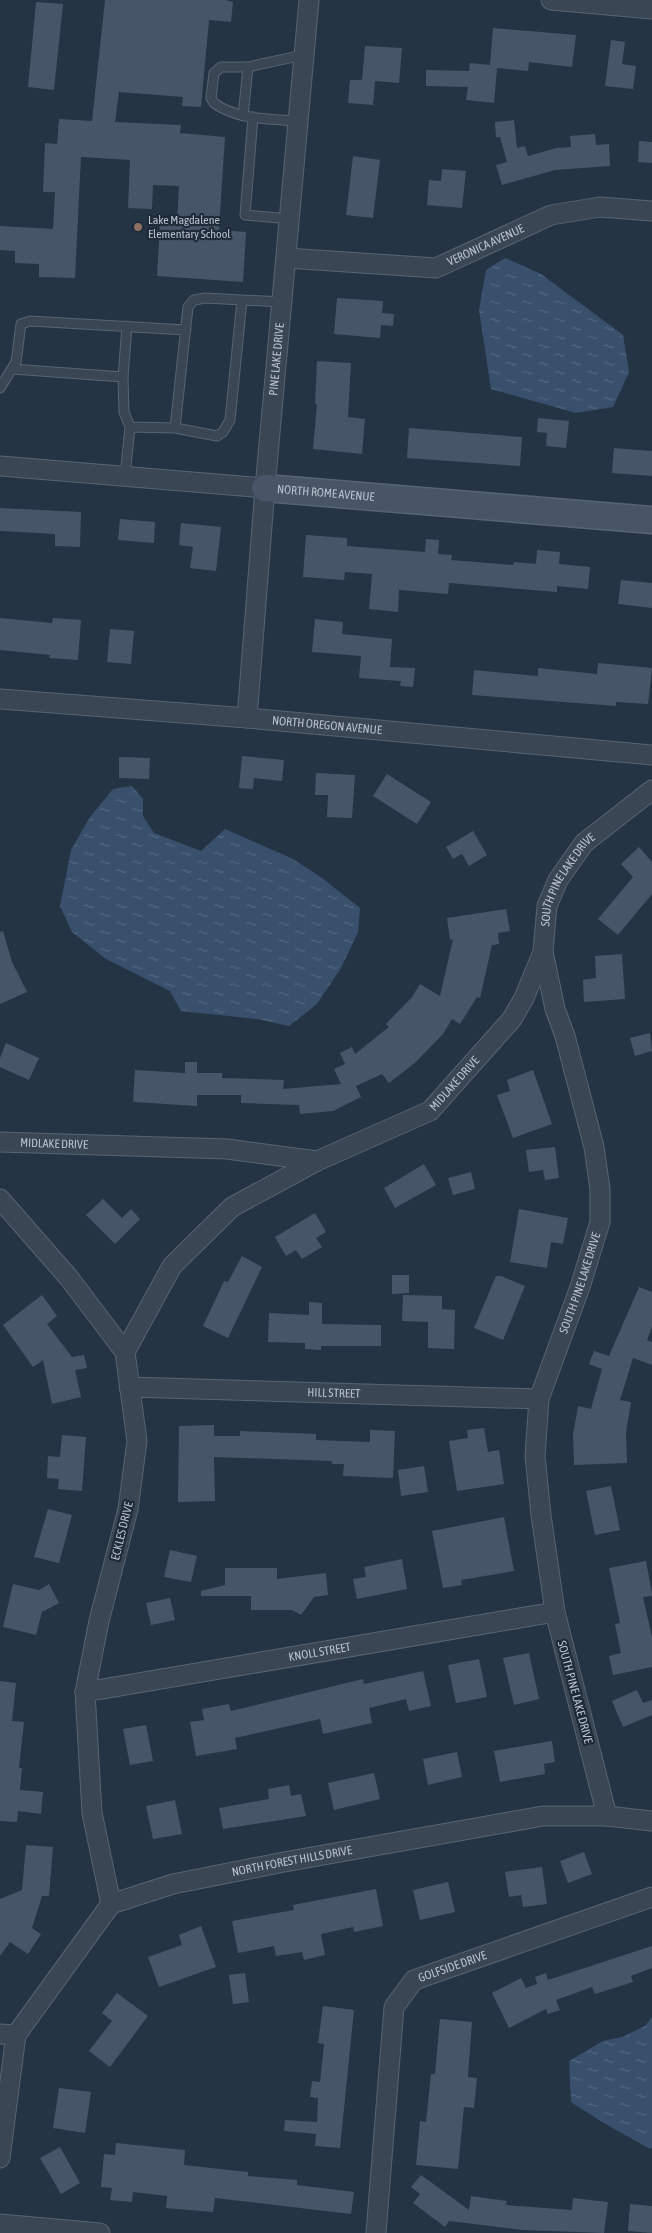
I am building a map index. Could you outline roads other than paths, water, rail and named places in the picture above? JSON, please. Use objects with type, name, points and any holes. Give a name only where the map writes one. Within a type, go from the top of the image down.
[{"type":"street","name":"PINE LAKE DRIVE","points":[[247,718],[265,488],[309,0]]},
{"type":"street","points":[[551,0],[652,9]]},
{"type":"street","name":"VERONICA AVENUE","points":[[287,258],[436,268],[551,215],[600,207],[652,211]]},
{"type":"street","name":"NORTH ROME AVENUE","points":[[0,466],[652,520]]},
{"type":"street","name":"NORTH OREGON AVENUE","points":[[0,699],[247,718],[652,755]]},
{"type":"street","name":"SOUTH PINE LAKE DRIVE","points":[[608,1816],[555,1612],[540,1515],[535,1456],[539,1398],[580,1287],[600,1222],[600,1189],[594,1147],[565,1036],[555,1009],[544,952],[547,906],[558,880],[584,842],[652,790]]},
{"type":"street","name":"MIDLAKE DRIVE","points":[[124,1352],[172,1266],[232,1207],[317,1161],[430,1111],[512,1019],[524,998],[544,952]]},
{"type":"street","name":"MIDLAKE DRIVE","points":[[0,1142],[227,1149],[317,1161]]},
{"type":"street","name":"ECKLES DRIVE","points":[[0,1199],[69,1278],[124,1352],[137,1441],[128,1508],[98,1621],[84,1692],[92,1813],[111,1904]]},
{"type":"street","name":"HILL STREET","points":[[129,1387],[539,1398]]},
{"type":"street","name":"KNOLL STREET","points":[[84,1692],[555,1612]]},
{"type":"street","name":"NORTH FOREST HILLS DRIVE","points":[[111,1904],[173,1884],[294,1860],[543,1816],[608,1816],[652,1821]]},
{"type":"street","name":"GOLFSIDE DRIVE","points":[[376,2233],[394,2007],[414,1980],[652,1898]]},
{"type":"street","points":[[0,2158],[8,2035],[111,1904]]},
{"type":"street","points":[[0,2224],[100,2233]]},
{"type":"lane","points":[[298,121],[243,116],[220,108],[214,103],[212,93],[214,73],[218,68],[248,66],[303,55]]},
{"type":"lane","points":[[243,116],[248,66]]},
{"type":"lane","points":[[253,117],[245,215],[290,219]]},
{"type":"lane","points":[[175,428],[188,307],[194,300],[205,298],[282,302]]},
{"type":"lane","points":[[130,426],[175,428],[217,436],[223,432],[230,420],[242,300]]},
{"type":"lane","points":[[0,388],[16,362],[21,324],[30,321],[186,330]]},
{"type":"lane","points":[[125,476],[130,426],[124,412],[123,376],[127,326]]},
{"type":"lane","points":[[12,370],[123,376]]},
{"type":"water","points":[[505,258],[541,274],[623,335],[629,372],[613,407],[576,413],[491,389],[479,310],[486,270]]},
{"type":"water","points":[[132,786],[143,799],[143,816],[154,833],[201,851],[225,829],[293,859],[322,878],[360,908],[358,932],[341,968],[317,1004],[289,1026],[257,1019],[181,1011],[170,991],[106,959],[72,932],[60,906],[71,850],[90,817],[113,789]]},
{"type":"water","points":[[652,2017],[652,2148],[650,2149],[571,2102],[569,2061],[603,2041],[622,2037],[645,2026]]},
{"type":"place","name":"Lake Magdalene Elementary School","points":[[138,227]]}]
